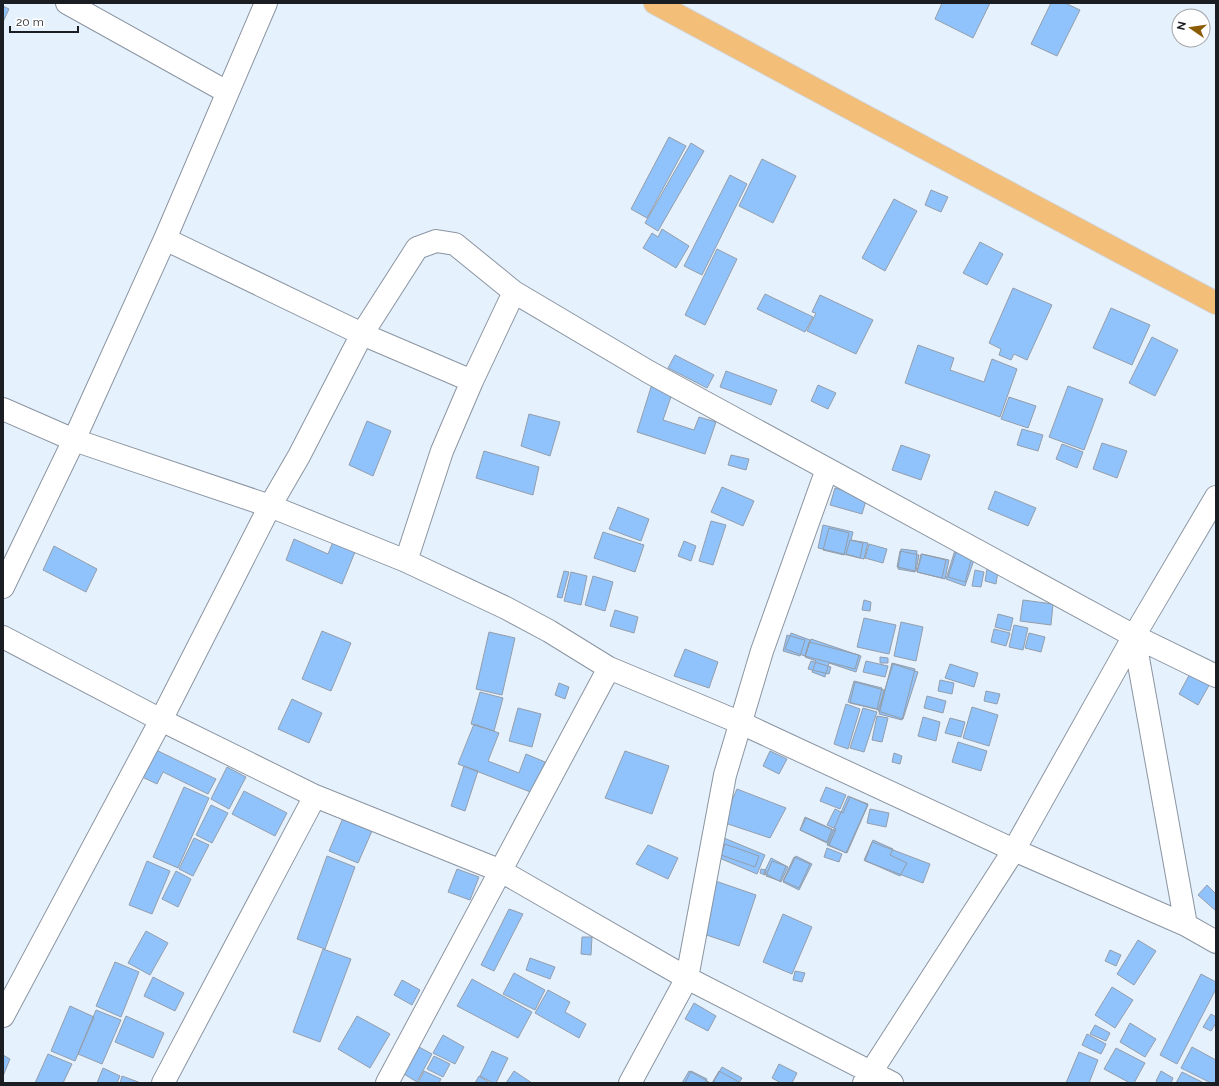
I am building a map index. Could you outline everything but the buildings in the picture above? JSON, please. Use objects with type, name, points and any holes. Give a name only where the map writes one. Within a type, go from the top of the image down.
[{"type":"highway","points":[[655,3],[882,126],[1216,303]]},
{"type":"street","points":[[68,3],[227,92]]},
{"type":"street","points":[[3,587],[74,440],[165,239],[266,3]]},
{"type":"street","points":[[165,239],[362,334],[472,381]]},
{"type":"street","points":[[3,1016],[161,720],[270,506],[299,456],[362,334],[417,248],[436,241],[455,244],[514,292],[650,372],[1134,636],[1216,676]]},
{"type":"street","points":[[406,562],[442,451],[472,381],[514,292]]},
{"type":"street","points":[[3,409],[74,440],[270,506],[406,562],[506,608],[549,631],[609,668],[741,723],[1014,850],[1186,925],[1216,942]]},
{"type":"street","points":[[630,1083],[687,978],[725,775],[762,650],[827,469]]},
{"type":"street","points":[[867,1077],[1014,850],[1134,636],[1216,497]]},
{"type":"street","points":[[1134,636],[1186,925]]},
{"type":"street","points":[[3,637],[161,720],[315,796],[501,870],[687,978],[867,1077],[892,1083]]},
{"type":"street","points":[[387,1083],[609,668]]},
{"type":"street","points":[[163,1083],[315,796]]}]
